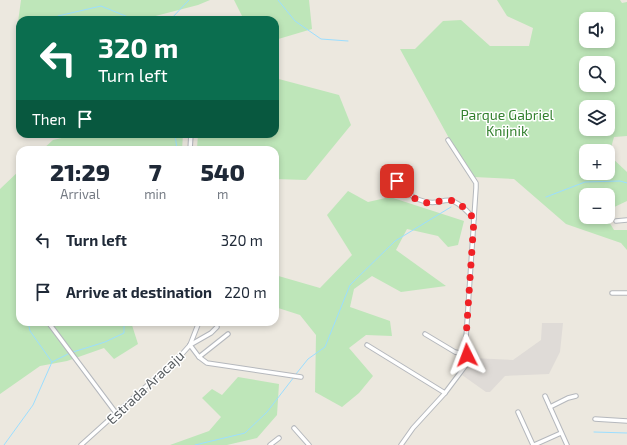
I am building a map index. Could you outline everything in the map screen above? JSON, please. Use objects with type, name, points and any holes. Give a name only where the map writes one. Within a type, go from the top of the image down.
[{"type":"street","points":[[401,445],[413,428],[445,393],[466,365],[466,338],[476,183],[448,140]]},
{"type":"street","points":[[396,174],[399,185],[413,198],[430,203],[448,200],[453,201],[462,206],[474,219]]},
{"type":"street","points":[[616,221],[627,220]]},
{"type":"street","points":[[612,293],[627,293]]},
{"type":"street","points":[[51,326],[116,414]]},
{"type":"street","name":"Estrada Aracaju","points":[[81,445],[182,354],[190,345],[197,326]]},
{"type":"street","points":[[217,327],[211,333],[190,345],[199,357],[207,363],[302,377]]},
{"type":"street","points":[[199,357],[228,334]]},
{"type":"street","points":[[425,334],[455,352],[467,355]]},
{"type":"street","points":[[367,345],[445,393]]},
{"type":"street","points":[[545,396],[567,445]]},
{"type":"street","points":[[550,407],[568,398],[576,396]]},
{"type":"street","points":[[518,412],[533,445],[561,433]]},
{"type":"street","points":[[595,419],[627,421]]},
{"type":"street","points":[[294,428],[309,445]]},
{"type":"street","points":[[270,445],[279,438]]},
{"type":"shaded area","points":[[542,323],[563,323],[560,352],[549,374],[505,376],[490,392],[486,392],[462,375],[470,365],[471,358],[513,360],[541,340]]},
{"type":"green space","points":[[21,0],[210,0],[198,5],[155,16],[19,16]]},
{"type":"green space","points":[[234,0],[309,0],[312,29],[279,39],[279,16],[242,16]]},
{"type":"green space","name":"Parque Gabriel Knijnik","points":[[497,0],[620,0],[622,3],[627,2],[627,136],[614,137],[612,144],[579,144],[579,180],[615,180],[615,161],[627,172],[627,201],[615,207],[615,188],[579,188],[579,224],[610,224],[614,230],[627,230],[627,250],[621,243],[566,224],[514,179],[474,177],[450,140],[400,49],[415,49],[443,21],[461,20],[490,46],[529,46],[533,28],[507,16]]},
{"type":"green space","points":[[279,79],[339,95],[351,125],[306,180],[279,179],[279,146],[197,146],[198,138],[279,138]]},
{"type":"green space","points":[[62,138],[183,138],[182,146],[46,146],[53,140]]},
{"type":"green space","points":[[16,174],[16,326],[132,326],[138,344],[114,359],[104,348],[67,361],[40,366],[0,394],[0,189]]},
{"type":"green space","points":[[348,191],[368,202],[390,197],[464,221],[458,245],[448,247],[438,236],[407,229],[396,250],[446,286],[401,292],[372,276],[354,289],[350,307],[390,321],[392,336],[366,335],[349,348],[373,376],[359,393],[342,407],[315,392],[316,335],[300,315],[279,308],[279,276],[320,288],[352,255],[327,215]]},
{"type":"green space","points":[[238,377],[279,384],[277,415],[257,438],[227,445],[170,445],[209,431],[221,417],[202,398],[212,389],[222,395]]},
{"type":"waterway","points":[[174,16],[189,0]]},
{"type":"waterway","points":[[278,0],[295,21],[321,39],[348,41]]},
{"type":"waterway","points":[[58,16],[101,6],[126,16]]},
{"type":"waterway","points":[[176,138],[176,146]]},
{"type":"waterway","points":[[546,197],[585,182],[620,181],[627,183]]},
{"type":"waterway","points":[[296,374],[308,359],[325,347],[350,285],[395,241],[451,207]]},
{"type":"waterway","points":[[29,326],[30,331],[52,362]]},
{"type":"waterway","points":[[73,352],[105,342],[124,333],[124,326]]},
{"type":"waterway","points":[[4,445],[33,405],[52,362],[70,353]]},
{"type":"waterway","points":[[195,445],[245,433],[267,412],[294,377]]},
{"type":"waterway","points":[[594,432],[627,433]]},
{"type":"route","points":[[397,181],[399,185],[413,198],[422,202],[430,203],[448,200],[453,201],[469,212],[474,219],[466,338],[467,355]]}]
